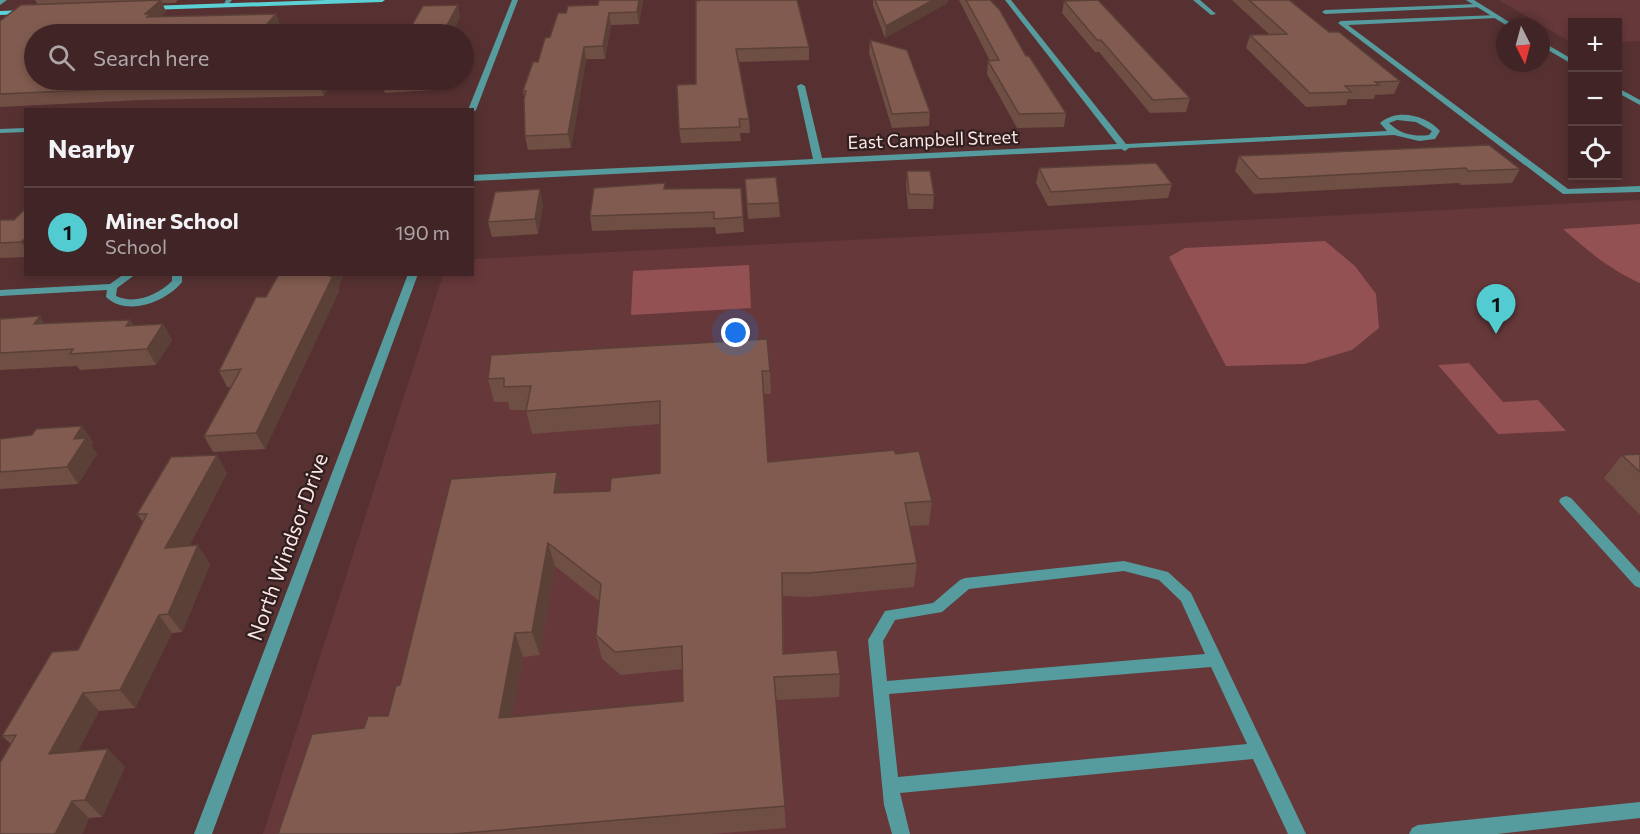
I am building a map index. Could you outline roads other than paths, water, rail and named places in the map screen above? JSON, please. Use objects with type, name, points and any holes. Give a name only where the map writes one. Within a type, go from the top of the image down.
[{"type":"main road","points":[[142,8],[227,3],[382,0]]},
{"type":"main road","points":[[0,13],[36,11]]},
{"type":"street","points":[[0,3],[4,0]]},
{"type":"street","points":[[473,108],[515,0]]},
{"type":"street","points":[[1008,0],[1125,148]]},
{"type":"street","points":[[1196,0],[1213,14]]},
{"type":"street","points":[[1469,0],[1499,18]]},
{"type":"street","points":[[1325,12],[1479,6]]},
{"type":"street","points":[[1496,16],[1341,23],[1566,192],[1640,189]]},
{"type":"street","points":[[1550,49],[1568,60]]},
{"type":"street","points":[[801,86],[818,161]]},
{"type":"street","points":[[1622,93],[1640,103]]},
{"type":"street","name":"East Campbell Street","points":[[474,178],[1125,148],[1394,133],[1426,138],[1432,137],[1436,131],[1423,121],[1398,117],[1384,123],[1394,133]]},
{"type":"street","points":[[0,131],[24,130]]},
{"type":"street","points":[[0,293],[112,287],[128,276]]},
{"type":"street","points":[[112,287],[111,297],[116,301],[145,301],[173,287],[177,282],[177,276]]},
{"type":"street","name":"North Windsor Drive","points":[[203,834],[411,276]]},
{"type":"street","points":[[1566,501],[1640,582]]},
{"type":"street","points":[[901,834],[891,786],[875,640],[890,615],[937,608],[965,584],[1124,566],[1163,576],[1186,597],[1297,834]]},
{"type":"street","points":[[880,688],[1215,660]]},
{"type":"street","points":[[891,786],[1258,751]]},
{"type":"street","points":[[1418,834],[1640,810]]},
{"type":"place","name":"Miner School","points":[[1496,334]]}]
